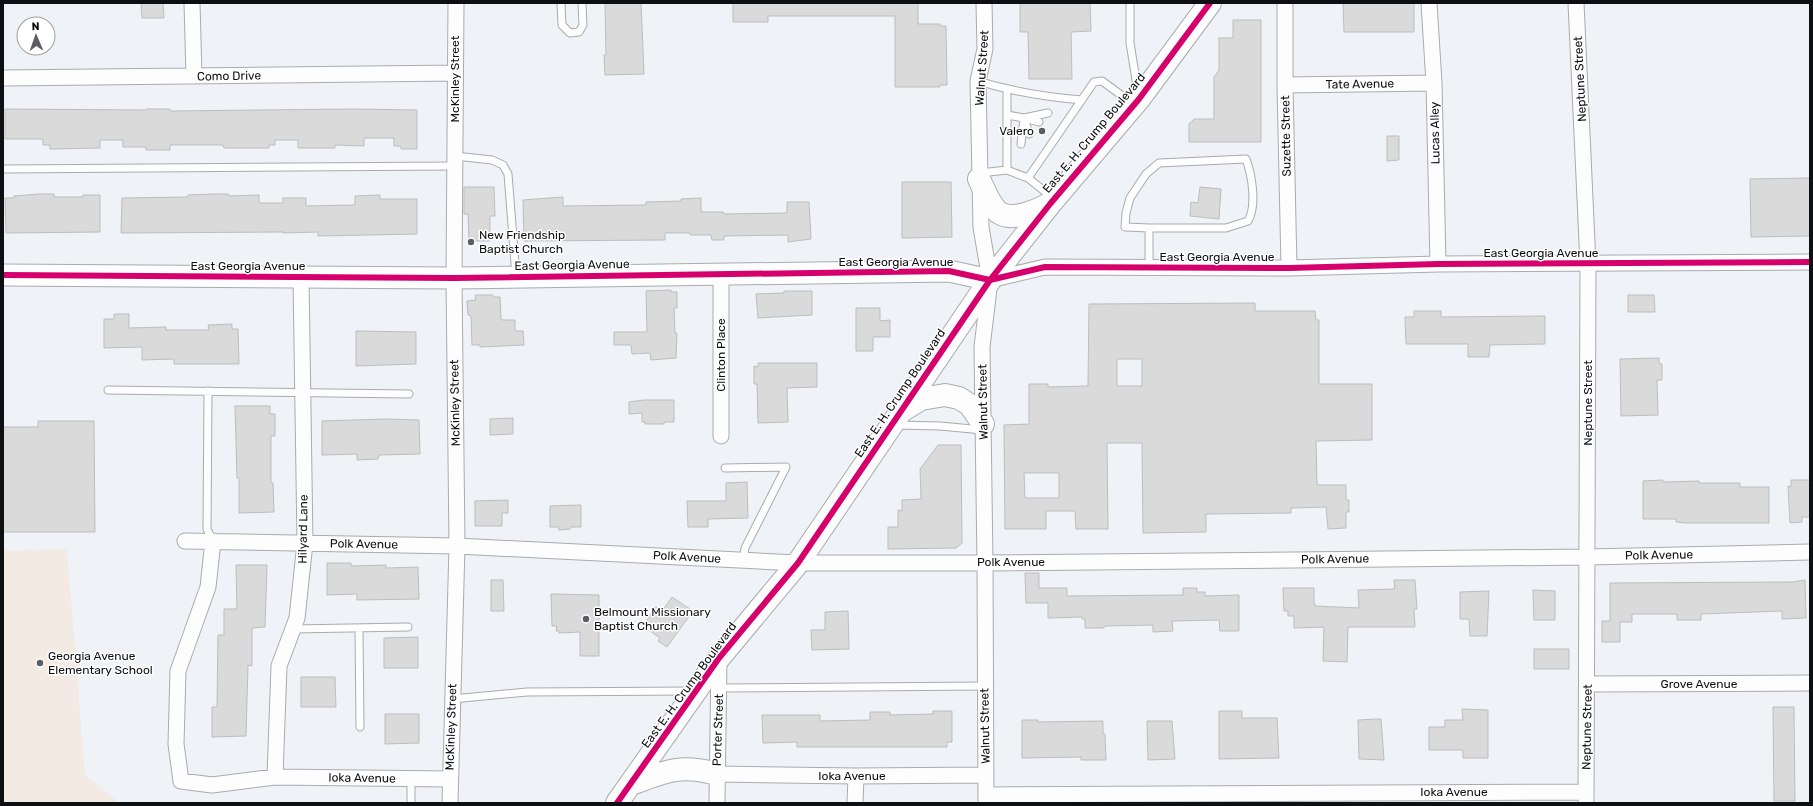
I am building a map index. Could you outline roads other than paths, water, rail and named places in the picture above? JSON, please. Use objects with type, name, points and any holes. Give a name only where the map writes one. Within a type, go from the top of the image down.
[{"type":"main road","name":"East E. H. Crump Boulevard","points":[[617,803],[719,658],[798,563],[990,280],[1052,201],[1137,102],[1210,3]]},
{"type":"main road","points":[[979,176],[992,206],[998,212],[1005,215],[1014,216],[1035,211],[1052,201]]},
{"type":"main road","points":[[896,418],[921,399],[944,396],[959,398],[970,406],[983,427]]},
{"type":"main road","points":[[631,784],[671,770],[686,768],[717,774]]},
{"type":"street","points":[[192,3],[194,76]]},
{"type":"street","name":"McKinley Street","points":[[450,803],[457,546],[454,278],[456,3]]},
{"type":"street","name":"Walnut Street","points":[[984,3],[985,49],[978,81],[981,227],[990,280],[982,347],[986,799]]},
{"type":"street","name":"Suzette Street","points":[[1285,3],[1285,85],[1289,268]]},
{"type":"street","name":"Lucas Alley","points":[[1429,3],[1434,83],[1438,264]]},
{"type":"street","name":"Neptune Street","points":[[1576,3],[1588,264],[1588,684],[1586,797]]},
{"type":"street","name":"Como Drive","points":[[3,78],[455,73]]},
{"type":"street","name":"Tate Avenue","points":[[1285,85],[1434,83]]},
{"type":"street","name":"East Georgia Avenue","points":[[3,275],[454,278],[949,271],[990,280],[1045,267],[1289,268],[1438,264],[1810,262]]},
{"type":"street","name":"Clinton Place","points":[[721,274],[722,436]]},
{"type":"street","name":"Hilyard Lane","points":[[275,777],[279,666],[297,618],[305,543],[301,277]]},
{"type":"street","name":"Polk Avenue","points":[[185,541],[457,546],[798,563],[985,563],[1810,552]]},
{"type":"street","points":[[213,541],[208,587],[178,671],[176,744],[181,780],[212,784],[275,777]]},
{"type":"street","name":"Porter Street","points":[[717,803],[720,688],[719,658]]},
{"type":"street","name":"Grove Avenue","points":[[1588,684],[1810,683]]},
{"type":"street","name":"Ioka Avenue","points":[[717,774],[856,776],[986,775]]},
{"type":"street","points":[[855,803],[856,776]]},
{"type":"street","name":"Ioka Avenue","points":[[275,777],[450,779]]},
{"type":"street","name":"Ioka Avenue","points":[[986,799],[1586,797]]},
{"type":"lane","points":[[561,3],[562,25],[570,33],[579,32],[583,25],[582,3]]},
{"type":"lane","points":[[1130,3],[1130,43],[1137,102]]},
{"type":"lane","points":[[978,81],[1007,90],[1036,96],[1082,100]]},
{"type":"lane","points":[[1028,178],[1038,157],[1094,82],[1102,81],[1137,102]]},
{"type":"lane","points":[[1007,90],[1007,170]]},
{"type":"lane","points":[[1024,118],[1048,112]]},
{"type":"lane","points":[[1007,116],[1039,122]]},
{"type":"lane","points":[[1024,118],[1029,134]]},
{"type":"lane","points":[[1021,144],[1024,118]]},
{"type":"lane","points":[[1246,159],[1251,173],[1252,214],[1248,221],[1226,228],[1149,228],[1125,228],[1126,213],[1130,198],[1146,174],[1159,163],[1246,159]]},
{"type":"lane","points":[[3,169],[492,160],[503,164],[508,174],[516,277]]},
{"type":"lane","points":[[979,176],[1007,170],[1028,178],[1052,201]]},
{"type":"lane","points":[[1149,228],[1149,268]]},
{"type":"lane","points":[[108,390],[409,394]]},
{"type":"lane","points":[[208,391],[207,529],[213,541]]},
{"type":"lane","points":[[896,418],[940,426],[983,427]]},
{"type":"lane","points":[[725,468],[786,467],[745,548],[743,560]]},
{"type":"lane","points":[[293,629],[408,627]]},
{"type":"lane","points":[[359,628],[360,727]]},
{"type":"lane","points":[[720,688],[985,686]]},
{"type":"lane","points":[[452,699],[527,692],[695,691]]},
{"type":"lane","points":[[411,779],[411,803]]},
{"type":"place","name":"Valero","points":[[1042,131]]},
{"type":"place","name":"New Friendship Baptist Church","points":[[471,242]]},
{"type":"place","name":"Belmount Missionary Baptist Church","points":[[586,619]]},
{"type":"place","name":"Georgia Avenue Elementary School","points":[[40,663]]}]
